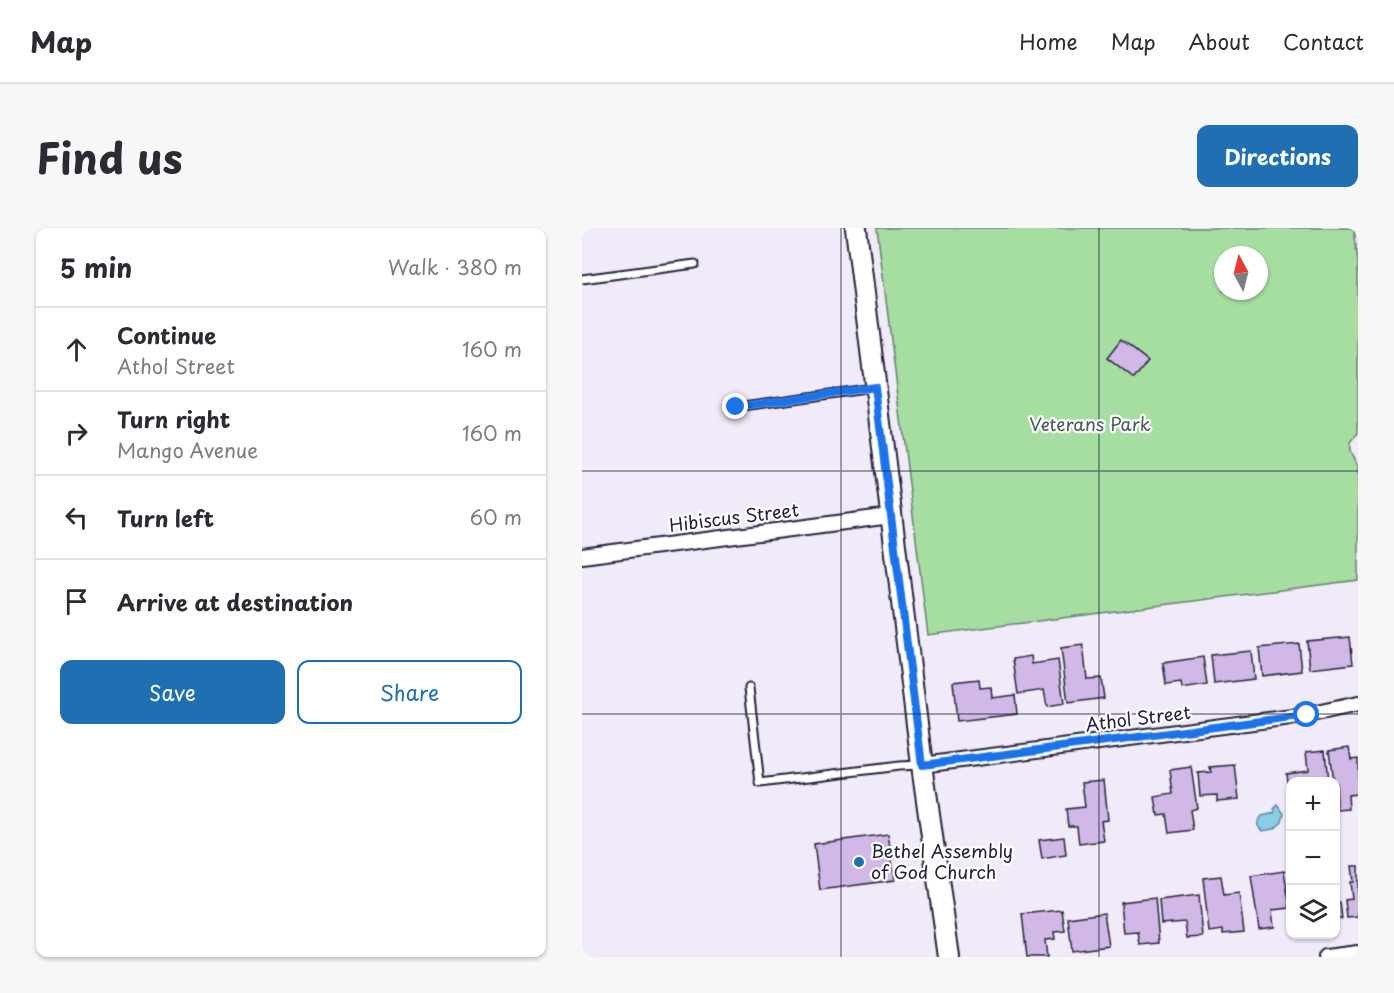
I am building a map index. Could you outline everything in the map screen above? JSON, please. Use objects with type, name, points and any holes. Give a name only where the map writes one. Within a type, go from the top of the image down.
[{"type":"street","points":[[856,228],[922,765],[949,957]]},
{"type":"street","name":"Hibiscus Street","points":[[582,556],[891,516]]},
{"type":"street","name":"Athol Street","points":[[922,765],[1307,715],[1358,704]]},
{"type":"street","points":[[1326,957],[1358,953]]},
{"type":"lane","points":[[582,279],[695,264]]},
{"type":"lane","points":[[736,407],[875,387]]},
{"type":"lane","points":[[749,688],[760,783],[922,765]]},
{"type":"green space","name":"Veterans Park","points":[[877,228],[1354,228],[1358,262],[1358,433],[1350,443],[1350,451],[1358,469],[1358,580],[928,635]]},
{"type":"water","points":[[1278,805],[1284,814],[1282,822],[1274,829],[1262,831],[1258,826],[1260,817],[1274,813]]},
{"type":"building","points":[[1121,340],[1148,361],[1134,379],[1107,358]]},
{"type":"building","points":[[1350,637],[1353,664],[1310,669],[1307,641]]},
{"type":"building","points":[[1299,644],[1302,671],[1262,676],[1259,648]]},
{"type":"building","points":[[1083,645],[1087,679],[1101,678],[1104,698],[1068,703],[1061,648]]},
{"type":"building","points":[[1251,651],[1254,679],[1214,684],[1211,655]]},
{"type":"building","points":[[1031,656],[1032,664],[1058,660],[1064,704],[1047,707],[1044,690],[1018,694],[1013,659]]},
{"type":"building","points":[[1203,657],[1207,685],[1182,689],[1181,683],[1166,685],[1163,663]]},
{"type":"building","points":[[979,679],[980,688],[991,687],[992,698],[1015,695],[1017,714],[957,721],[953,682]]},
{"type":"building","points":[[1349,747],[1351,759],[1358,758],[1358,794],[1348,795],[1349,809],[1340,810],[1340,777],[1332,777],[1329,750]]},
{"type":"building","points":[[1325,750],[1328,777],[1286,777],[1286,773],[1308,770],[1306,752]]},
{"type":"building","points":[[1235,765],[1239,799],[1217,801],[1217,795],[1200,796],[1198,773],[1211,772],[1210,767]]},
{"type":"building","points":[[1191,767],[1197,808],[1190,810],[1193,830],[1169,833],[1166,814],[1158,815],[1155,797],[1173,794],[1170,770]]},
{"type":"building","points":[[1104,780],[1108,820],[1101,821],[1104,841],[1079,844],[1077,826],[1068,826],[1066,809],[1085,807],[1082,782]]},
{"type":"building","points":[[888,834],[895,880],[820,890],[814,844]]},
{"type":"building","points":[[1064,837],[1066,855],[1042,859],[1039,840]]},
{"type":"building","points":[[1351,866],[1358,866],[1358,917],[1347,918],[1345,900],[1352,899]]},
{"type":"building","points":[[1284,871],[1286,908],[1272,910],[1274,927],[1259,929],[1251,876]]},
{"type":"building","points":[[1221,876],[1224,895],[1239,893],[1244,932],[1223,934],[1223,930],[1209,932],[1203,878]]},
{"type":"building","points":[[1199,895],[1203,937],[1187,938],[1185,922],[1161,924],[1159,900]]},
{"type":"building","points":[[1155,898],[1159,943],[1140,945],[1138,932],[1124,933],[1121,902]]},
{"type":"building","points":[[1062,910],[1065,931],[1054,932],[1055,939],[1045,940],[1047,957],[1027,957],[1022,914]]},
{"type":"building","points":[[1104,913],[1109,946],[1072,951],[1068,918]]},
{"type":"place","name":"Bethel Assembly of God Church","points":[[859,862]]},
{"type":"route","points":[[736,407],[875,387],[922,765],[1307,715]]}]
